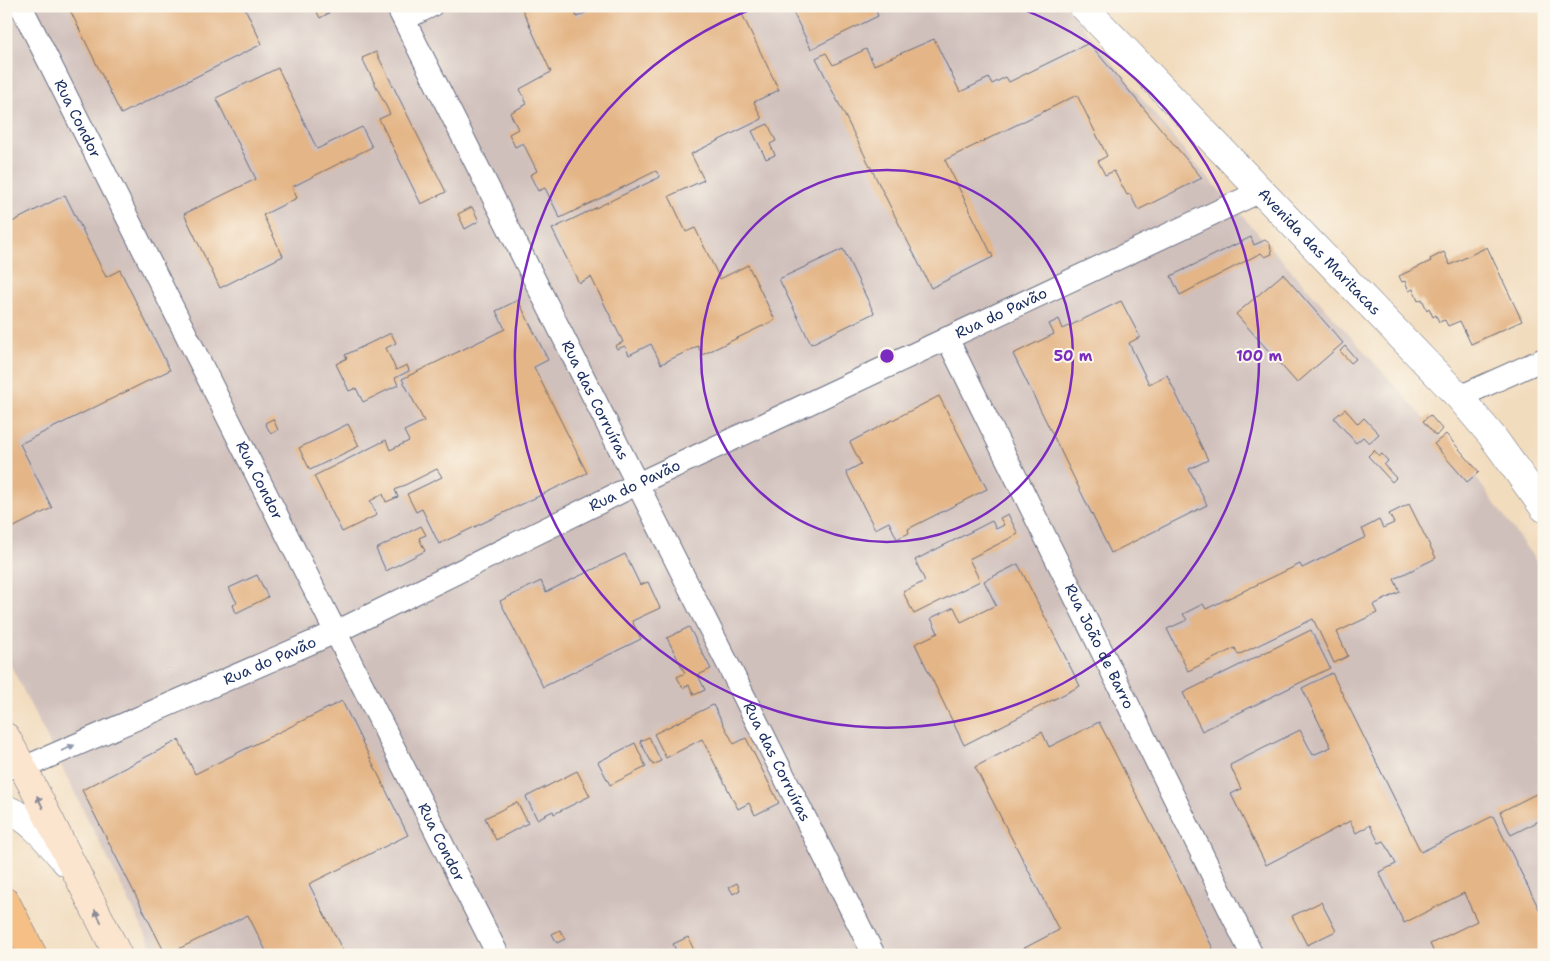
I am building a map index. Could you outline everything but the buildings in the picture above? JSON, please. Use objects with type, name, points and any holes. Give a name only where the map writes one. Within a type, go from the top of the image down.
[{"type":"highway","points":[[6,902],[33,955]]},
{"type":"main road","points":[[6,738],[15,768],[78,877],[118,955]]},
{"type":"street","name":"Rua Condor","points":[[21,6],[498,955]]},
{"type":"street","points":[[401,13],[431,6]]},
{"type":"street","name":"Avenida das Maritacas","points":[[1084,6],[1459,397],[1492,436],[1544,508]]},
{"type":"street","name":"Rua das Corruíras","points":[[401,13],[874,955]]},
{"type":"street","name":"Rua do Pavão","points":[[15,768],[336,632],[637,484],[1261,190]]},
{"type":"street","name":"Rua João de Barro","points":[[947,338],[1252,955]]},
{"type":"street","points":[[1459,397],[1544,359]]},
{"type":"street","points":[[6,809],[20,815],[43,834],[78,877]]},
{"type":"shaded area","points":[[6,6],[1066,6],[1193,161],[1469,468],[1544,572],[1544,955],[156,955],[6,656]]}]
